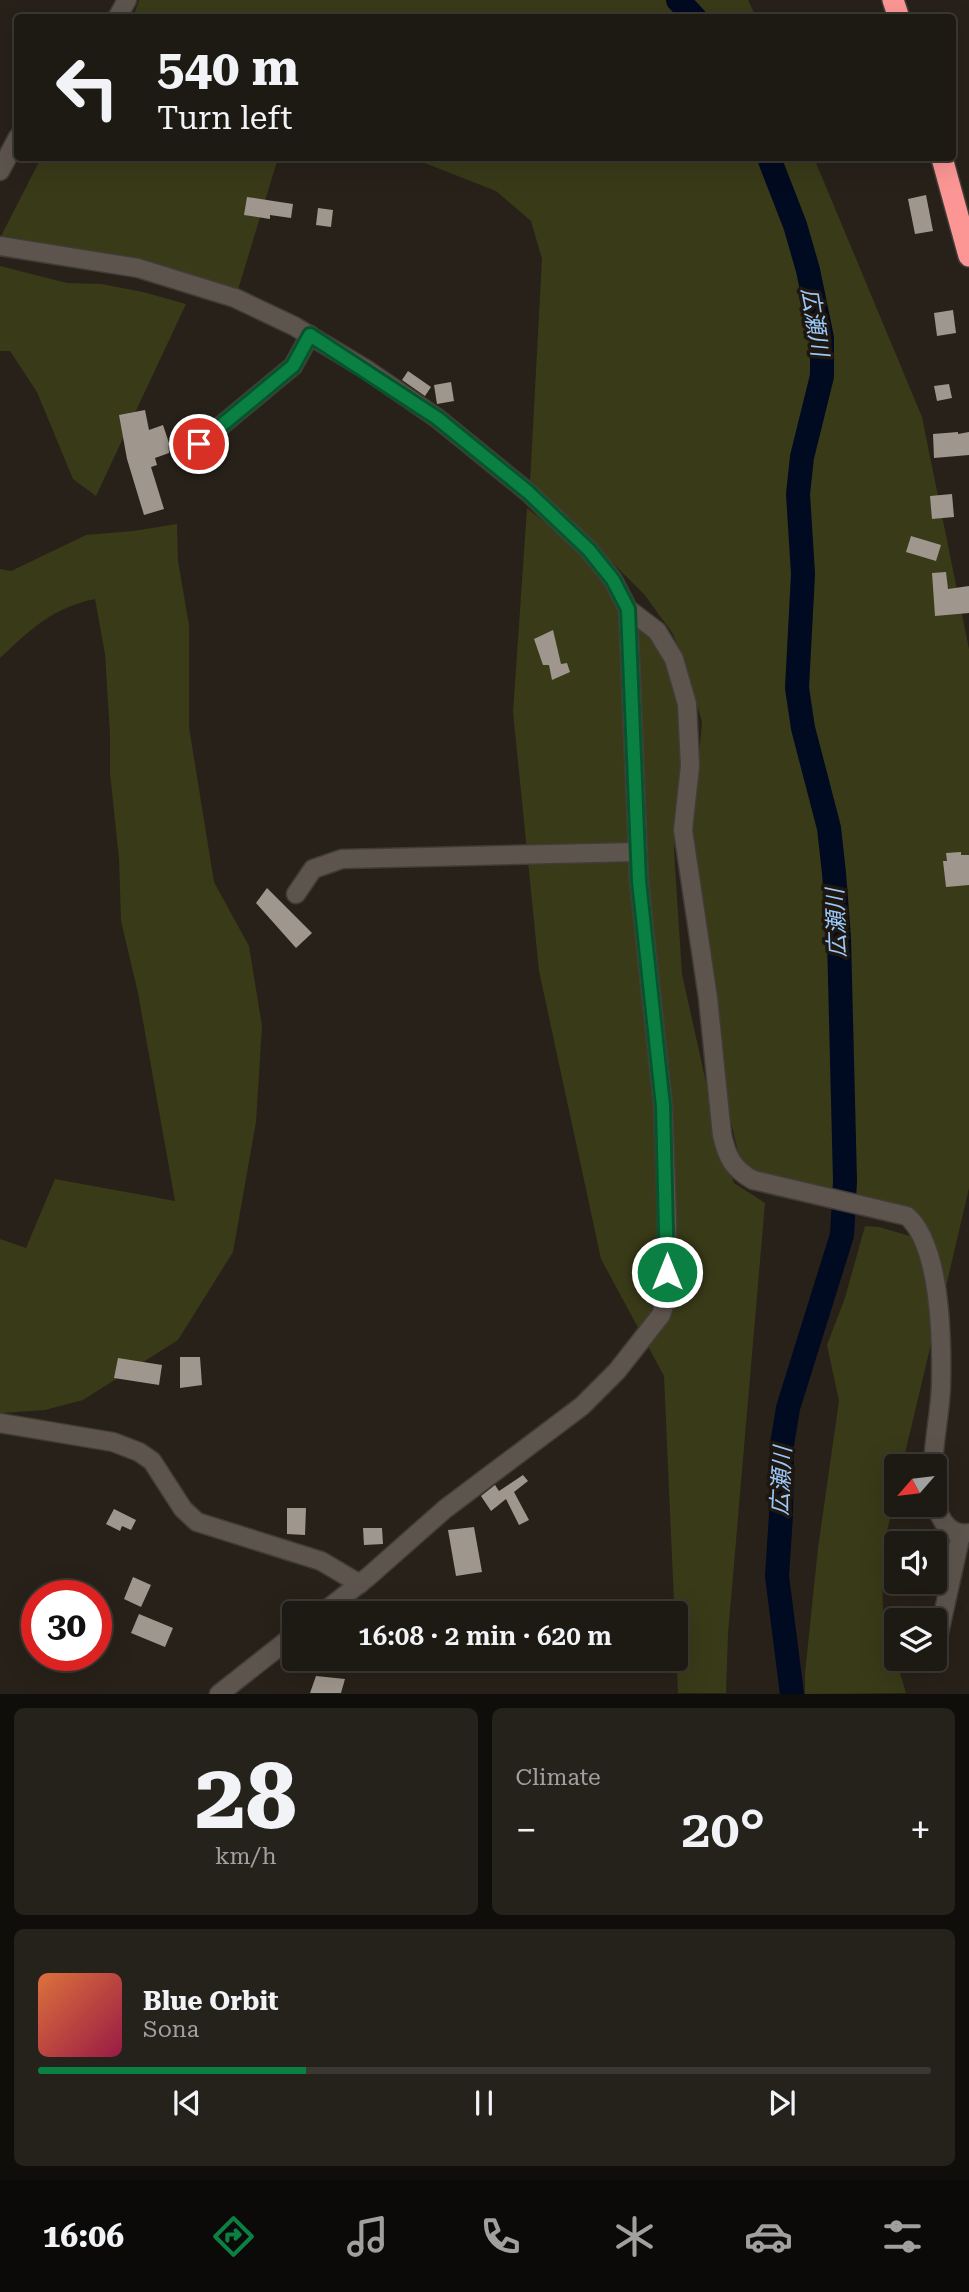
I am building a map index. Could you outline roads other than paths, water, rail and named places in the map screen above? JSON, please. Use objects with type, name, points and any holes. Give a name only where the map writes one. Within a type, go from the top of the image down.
[{"type":"highway","points":[[943,161],[969,256]]},
{"type":"street","points":[[0,171],[14,145]]},
{"type":"street","points":[[0,246],[163,274],[235,298],[310,335],[437,418],[528,492],[589,550],[613,580],[628,609],[637,852],[663,1106],[667,1293],[661,1315],[617,1370],[582,1406],[445,1509],[338,1601]]},
{"type":"street","points":[[179,448],[199,444],[293,366],[310,335]]},
{"type":"street","points":[[628,609],[653,626],[668,647],[682,680],[687,704],[690,766],[683,830],[708,998],[722,1135],[731,1163],[739,1172],[753,1180],[907,1216],[921,1233],[929,1253],[940,1329],[941,1388],[934,1454]]},
{"type":"street","points":[[296,894],[313,869],[342,859],[637,852]]},
{"type":"street","points":[[0,1423],[113,1442],[136,1450],[152,1461],[183,1509],[197,1522],[321,1561],[360,1584]]},
{"type":"street","points":[[941,1517],[943,1523],[965,1534],[946,1608]]},
{"type":"street","points":[[219,1693],[282,1644]]},
{"type":"waterway","name":"広瀬川","points":[[678,0],[691,14]]},
{"type":"waterway","name":"広瀬川","points":[[770,161],[795,225],[808,270],[822,338],[822,376],[802,457],[798,494],[803,574],[797,688],[803,728],[829,828],[834,873],[839,938],[845,1181],[842,1235],[788,1408],[782,1445],[777,1576],[792,1694]]}]
